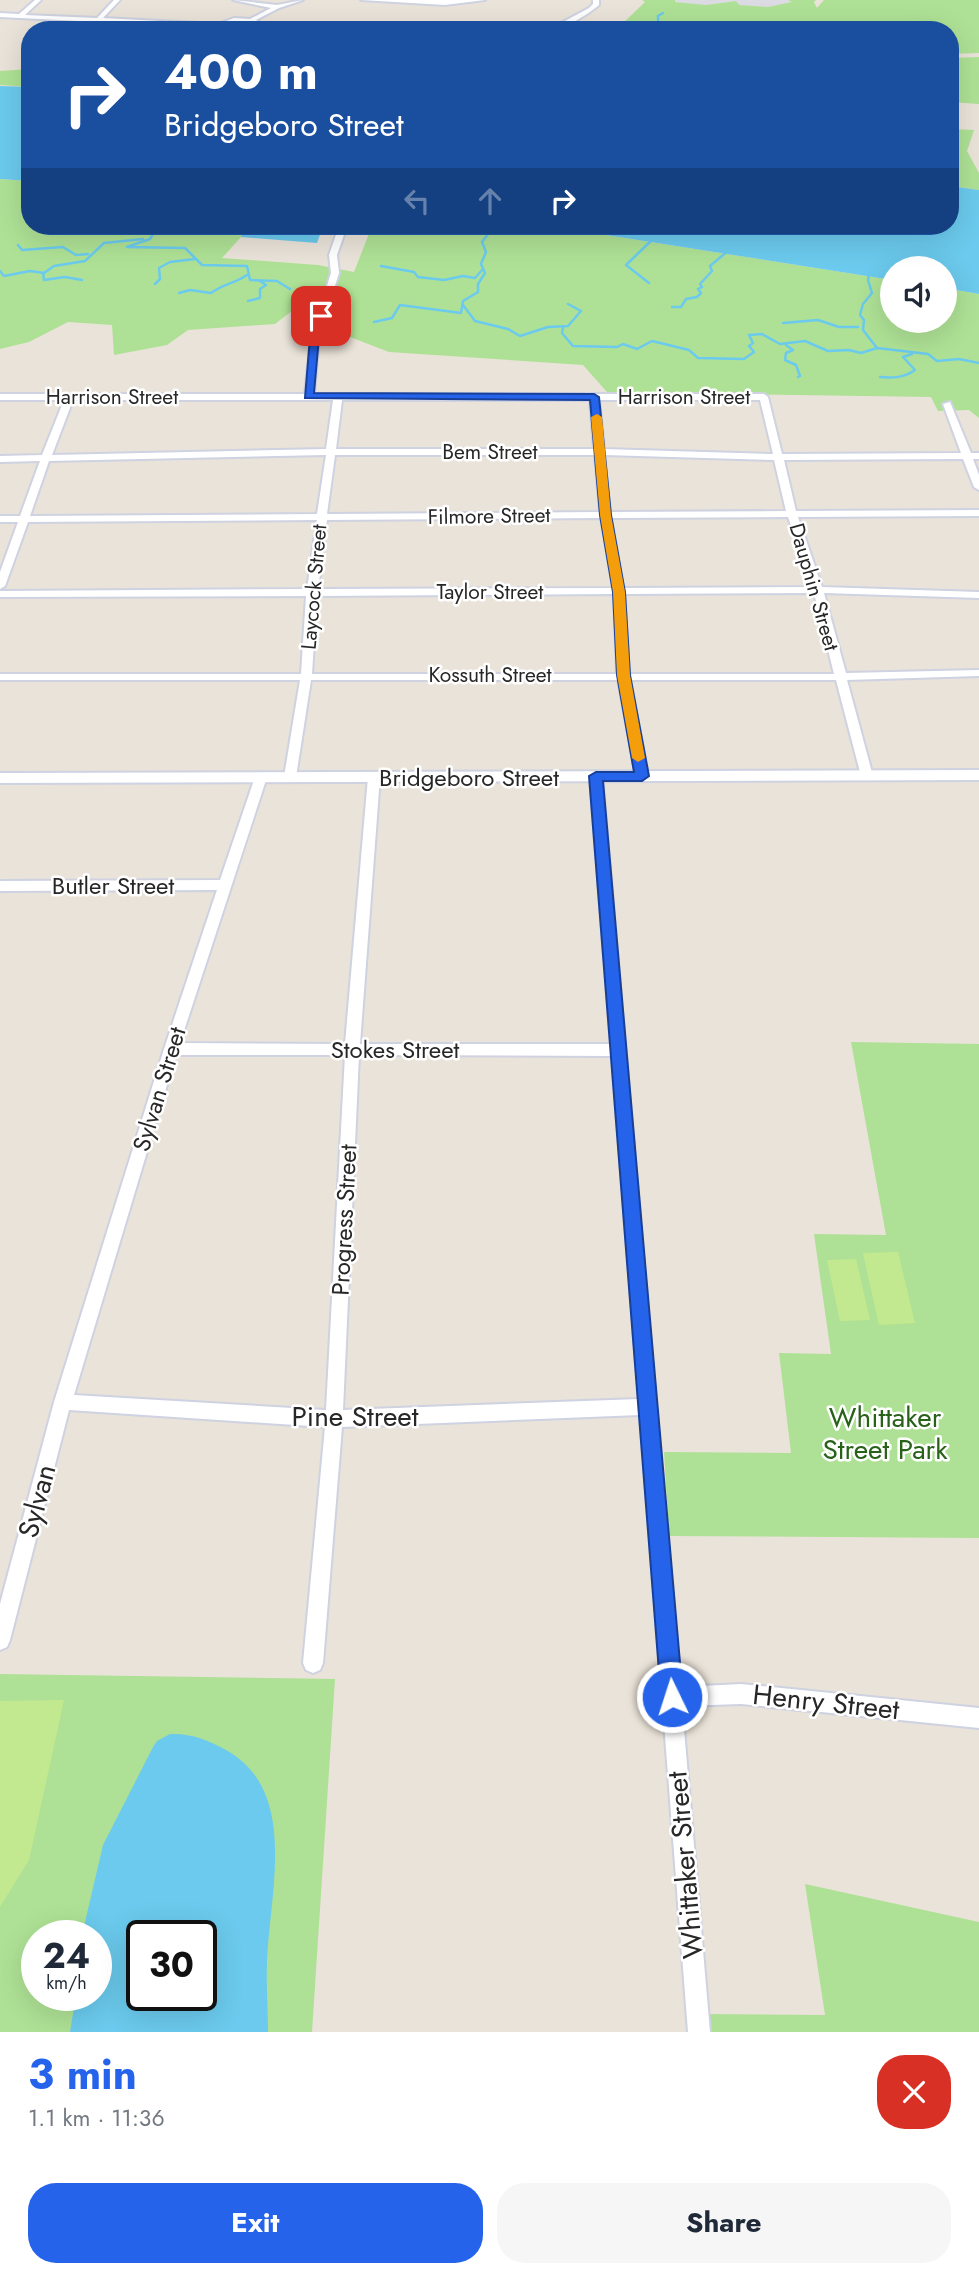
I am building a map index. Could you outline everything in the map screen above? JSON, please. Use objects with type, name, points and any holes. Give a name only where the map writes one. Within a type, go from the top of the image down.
[{"type":"main road","name":"Bridgeboro Street","points":[[0,778],[979,775]]},
{"type":"street","points":[[20,16],[38,0]]},
{"type":"street","points":[[98,20],[117,0]]},
{"type":"street","points":[[236,0],[273,6]]},
{"type":"street","points":[[239,21],[286,0]]},
{"type":"street","points":[[242,20],[252,20],[273,6],[300,0]]},
{"type":"street","points":[[364,0],[445,3],[482,0]]},
{"type":"street","points":[[568,21],[596,5],[596,0]]},
{"type":"street","points":[[0,15],[113,21]]},
{"type":"street","points":[[309,396],[314,337],[335,272],[332,255],[340,235]]},
{"type":"street","name":"Laycock Street","points":[[290,777],[306,676],[320,519],[338,396]]},
{"type":"street","name":"Harrison Street","points":[[0,397],[764,397]]},
{"type":"street","points":[[0,586],[25,519],[43,458],[69,397]]},
{"type":"street","points":[[594,397],[606,515],[619,592],[623,675],[642,776]]},
{"type":"street","name":"Dauphin Street","points":[[764,397],[792,514],[818,590],[867,776]]},
{"type":"street","points":[[947,404],[979,487]]},
{"type":"street","name":"Bem Street","points":[[0,459],[330,452],[600,452],[778,457],[979,456]]},
{"type":"street","name":"Filmore Street","points":[[0,519],[979,513]]},
{"type":"street","name":"Taylor Street","points":[[0,594],[818,590],[979,595]]},
{"type":"street","name":"Kossuth Street","points":[[0,677],[839,677],[979,673]]},
{"type":"street","name":"Whittaker Street","points":[[596,776],[699,2032]]},
{"type":"street","name":"Sylvan Street","points":[[63,1402],[171,1049],[261,777]]},
{"type":"street","name":"Progress Street","points":[[313,1663],[334,1419],[352,1049],[374,778]]},
{"type":"street","name":"Butler Street","points":[[0,886],[225,885]]},
{"type":"street","name":"Stokes Street","points":[[171,1049],[618,1050]]},
{"type":"street","name":"Pine Street","points":[[63,1402],[334,1419],[648,1407]]},
{"type":"street","name":"Sylvan","points":[[1,1633],[63,1402]]},
{"type":"street","name":"Henry Street","points":[[672,1697],[741,1693],[979,1718]]},
{"type":"shaded area","points":[[788,0],[793,2],[768,7],[739,5],[736,1],[706,5],[674,2]]},
{"type":"green space","points":[[642,0],[675,0],[706,5],[736,1],[739,5],[768,7],[792,2],[788,0],[816,0],[814,2],[817,8],[824,0],[979,0],[979,53],[959,54],[959,21],[625,21],[645,2]]},
{"type":"green space","points":[[979,57],[979,104],[959,103],[959,58]]},
{"type":"green space","points":[[21,70],[21,86],[0,85],[0,71]]},
{"type":"green space","points":[[959,129],[974,130],[967,151],[979,173],[979,190],[959,187]]},
{"type":"green space","points":[[0,179],[21,180],[21,235],[242,235],[222,258],[318,265],[354,272],[368,235],[606,235],[880,278],[880,333],[957,333],[957,290],[979,294],[979,418],[969,410],[938,411],[931,397],[607,392],[583,365],[389,352],[337,332],[349,304],[292,299],[297,307],[275,324],[188,330],[167,345],[114,355],[112,325],[68,322],[29,342],[0,349]]},
{"type":"green space","name":"Whittaker Street Park","points":[[851,1042],[979,1044],[979,1538],[669,1536],[664,1452],[791,1453],[779,1353],[831,1354],[814,1234],[886,1235]]},
{"type":"green space","points":[[898,1252],[915,1323],[879,1325],[863,1253]]},
{"type":"green space","points":[[856,1259],[870,1320],[840,1321],[827,1260]]},
{"type":"green space","points":[[0,1674],[335,1679],[312,2032],[0,2032]]},
{"type":"green space","points":[[64,1700],[29,1860],[0,1907],[0,1701]]},
{"type":"green space","points":[[805,1884],[979,1922],[979,2032],[704,2032],[703,2014],[825,2015]]},
{"type":"water","points":[[0,86],[21,87],[21,180],[0,179]]},
{"type":"water","points":[[959,187],[979,190],[979,294],[957,290],[957,256],[880,256],[880,278],[606,235],[959,235]]},
{"type":"water","points":[[242,235],[320,235],[317,243],[241,237]]},
{"type":"water","points":[[170,1734],[192,1736],[213,1743],[249,1768],[264,1791],[272,1817],[275,1846],[267,1962],[268,2032],[70,2032],[73,2011],[112,2011],[112,1920],[86,1920],[103,1845],[157,1741]]},
{"type":"waterway","points":[[658,21],[658,16],[663,13]]},
{"type":"waterway","points":[[152,235],[150,239],[127,247],[185,248],[202,265],[247,266],[250,280],[277,281],[290,289]]},
{"type":"waterway","points":[[374,322],[392,318],[400,305],[461,313],[463,301],[478,292],[478,284],[485,273],[481,264],[486,252],[482,242],[487,235]]},
{"type":"waterway","points":[[649,283],[626,265],[654,238]]},
{"type":"waterway","points":[[0,271],[4,276],[30,271],[44,273],[54,266],[85,261],[104,243],[143,239]]},
{"type":"waterway","points":[[18,245],[22,250],[63,247],[76,255],[88,254]]},
{"type":"waterway","points":[[672,307],[681,307],[686,299],[697,297],[701,293],[698,289],[702,287],[700,284],[712,271],[710,266],[729,250]]},
{"type":"waterway","points":[[155,284],[160,279],[159,268],[170,262],[195,259]]},
{"type":"waterway","points":[[381,266],[414,272],[418,277],[444,280],[463,276],[475,278],[483,269]]},
{"type":"waterway","points":[[870,270],[868,280],[872,293],[863,304],[860,315],[864,320],[863,330],[877,348]]},
{"type":"waterway","points":[[43,273],[44,280],[65,277],[82,280]]},
{"type":"waterway","points":[[179,293],[190,290],[211,293],[247,275]]},
{"type":"waterway","points":[[248,301],[260,298],[260,289],[266,285],[260,281]]},
{"type":"waterway","points":[[463,305],[475,321],[508,329],[520,336],[548,327],[568,326],[581,311],[568,304]]},
{"type":"waterway","points":[[783,323],[818,320],[839,327],[858,327]]},
{"type":"waterway","points":[[563,328],[562,333],[573,346],[617,347],[623,344],[637,349],[652,341],[689,350],[698,358],[744,359],[754,352],[749,346],[753,343],[749,335],[762,334],[780,344],[805,341],[828,351],[849,350],[861,353],[877,348]]},
{"type":"waterway","points":[[786,345],[793,350],[786,353],[785,360],[796,365],[800,376],[798,377]]},
{"type":"waterway","points":[[877,348],[928,354],[937,361],[959,359],[979,363]]},
{"type":"waterway","points":[[880,377],[898,377],[915,370],[903,357],[912,354]]},
{"type":"slow traffic","points":[[597,417],[606,515],[619,592],[623,675],[638,758]]},
{"type":"route","points":[[321,316],[314,337],[309,396],[594,397],[606,515],[619,592],[623,675],[642,776],[596,776],[672,1697]]}]
